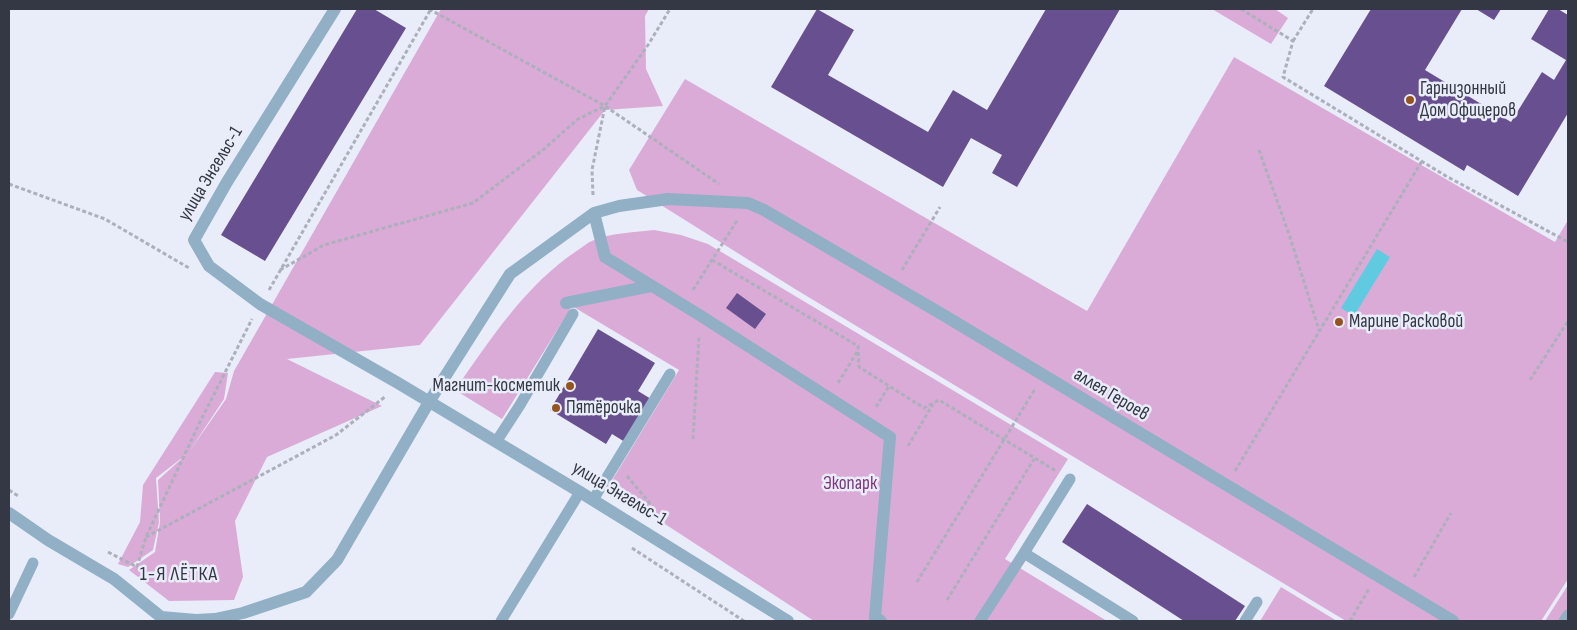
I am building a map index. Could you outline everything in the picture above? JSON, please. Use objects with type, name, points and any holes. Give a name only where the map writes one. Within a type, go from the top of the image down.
[{"type":"street","name":"улица Энгельс-1","points":[[335,9],[227,182],[194,240],[209,266],[260,304],[580,492],[788,621]]},
{"type":"street","points":[[9,513],[48,540],[114,579],[161,616],[196,620],[215,619],[243,613],[306,592],[337,560],[429,402],[510,274],[594,213],[620,206],[668,199],[748,203]]},
{"type":"street","name":"аллея Героев","points":[[748,203],[764,210],[892,285],[1453,621]]},
{"type":"street","points":[[594,213],[605,257],[890,437],[874,617],[881,621]]},
{"type":"street","points":[[566,303],[652,286]]},
{"type":"lane","points":[[496,442],[574,314]]},
{"type":"lane","points":[[593,500],[670,374]]},
{"type":"lane","points":[[980,621],[1070,479]]},
{"type":"lane","points":[[501,621],[580,492]]},
{"type":"lane","points":[[1024,553],[1133,621]]},
{"type":"lane","points":[[9,614],[34,563]]},
{"type":"lane","points":[[1245,621],[1257,602]]},
{"type":"lane","points":[[1564,621],[1568,616]]},
{"type":"path","points":[[103,550],[137,567],[146,537],[206,410],[260,304],[430,9],[605,106],[748,203],[683,306]]},
{"type":"path","points":[[594,213],[592,170],[605,106],[648,45],[670,9]]},
{"type":"path","points":[[1241,9],[1293,40]]},
{"type":"path","points":[[1313,9],[1293,40],[1283,77],[1446,176],[1568,242]]},
{"type":"path","points":[[280,270],[324,245],[473,203],[544,149],[578,119],[605,106]]},
{"type":"path","points":[[1259,150],[1290,237],[1319,331]]},
{"type":"path","points":[[1227,485],[1422,161]]},
{"type":"path","points":[[9,184],[106,219],[155,248]]},
{"type":"path","points":[[892,285],[940,207]]},
{"type":"path","points":[[712,260],[858,346],[859,368],[924,408],[939,400],[1070,479]]},
{"type":"path","points":[[693,439],[701,316]]},
{"type":"path","points":[[1530,380],[1568,320]]},
{"type":"path","points":[[829,398],[858,352]]},
{"type":"path","points":[[917,582],[1043,376]]},
{"type":"path","points":[[867,423],[889,386]]},
{"type":"path","points":[[146,537],[336,435],[388,394]]},
{"type":"path","points":[[947,600],[1034,459]]},
{"type":"path","points":[[625,474],[653,507]]},
{"type":"path","points":[[9,490],[24,500]]},
{"type":"path","points":[[1405,593],[1451,513]]},
{"type":"path","points":[[629,546],[744,621]]},
{"type":"path","points":[[1350,621],[1376,576]]},
{"type":"green space","points":[[441,9],[649,9],[645,16],[646,69],[663,106],[605,110],[420,345],[287,359],[382,406],[267,457],[235,521],[243,577],[234,600],[169,601],[129,570],[155,552],[160,522],[158,480],[187,454],[156,478],[159,522],[153,550],[128,567],[118,564],[140,522],[143,485],[215,372],[228,373],[224,399],[189,452],[226,399],[234,371]]},
{"type":"green space","points":[[1212,9],[1275,9],[1288,18],[1271,44]]},
{"type":"green space","points":[[1234,57],[1555,242],[1568,220],[1568,579],[1541,621],[1346,621],[795,289],[637,190],[629,170],[685,79],[1087,311]]},
{"type":"green space","name":"Экопарк","points":[[654,230],[681,235],[708,244],[1068,459],[1005,559],[1107,621],[814,621],[608,487],[679,370],[572,306],[502,419],[455,390],[510,314],[525,296],[559,264],[594,240],[616,234]]},
{"type":"green space","points":[[1568,585],[1568,621],[1545,621]]},
{"type":"green space","points":[[1281,587],[1337,621],[1260,621]]},
{"type":"water","points":[[1377,249],[1390,257],[1354,316],[1341,308]]},
{"type":"building","points":[[357,9],[374,9],[406,28],[265,261],[221,235]]},
{"type":"building","points":[[817,9],[854,30],[828,75],[928,132],[953,90],[987,110],[1046,9],[1120,9],[1017,187],[992,173],[1002,155],[971,138],[943,187],[771,87]]},
{"type":"building","name":"Гарнизонный Дом Офицеров","points":[[1371,9],[1462,9],[1425,70],[1511,122],[1542,72],[1554,80],[1566,60],[1531,39],[1549,9],[1558,9],[1568,15],[1568,113],[1518,196],[1467,165],[1464,171],[1324,86]]},
{"type":"building","points":[[1476,9],[1501,9],[1494,20]]},
{"type":"building","points":[[737,293],[766,314],[755,329],[726,308]]},
{"type":"building","points":[[598,329],[655,363],[638,391],[651,399],[625,442],[612,434],[606,444],[550,410]]},
{"type":"building","points":[[1087,504],[1245,606],[1235,621],[1184,621],[1062,542]]},
{"type":"place","name":"Гарнизонный Дом Офицеров","points":[[1410,100]]},
{"type":"place","name":"Марине Расковой","points":[[1339,322]]},
{"type":"place","name":"Магнит-косметик","points":[[570,386]]},
{"type":"place","name":"Пятёрочка","points":[[556,408]]},
{"type":"district","name":"1-Я ЛЁТКА","points":[[179,575]]}]
